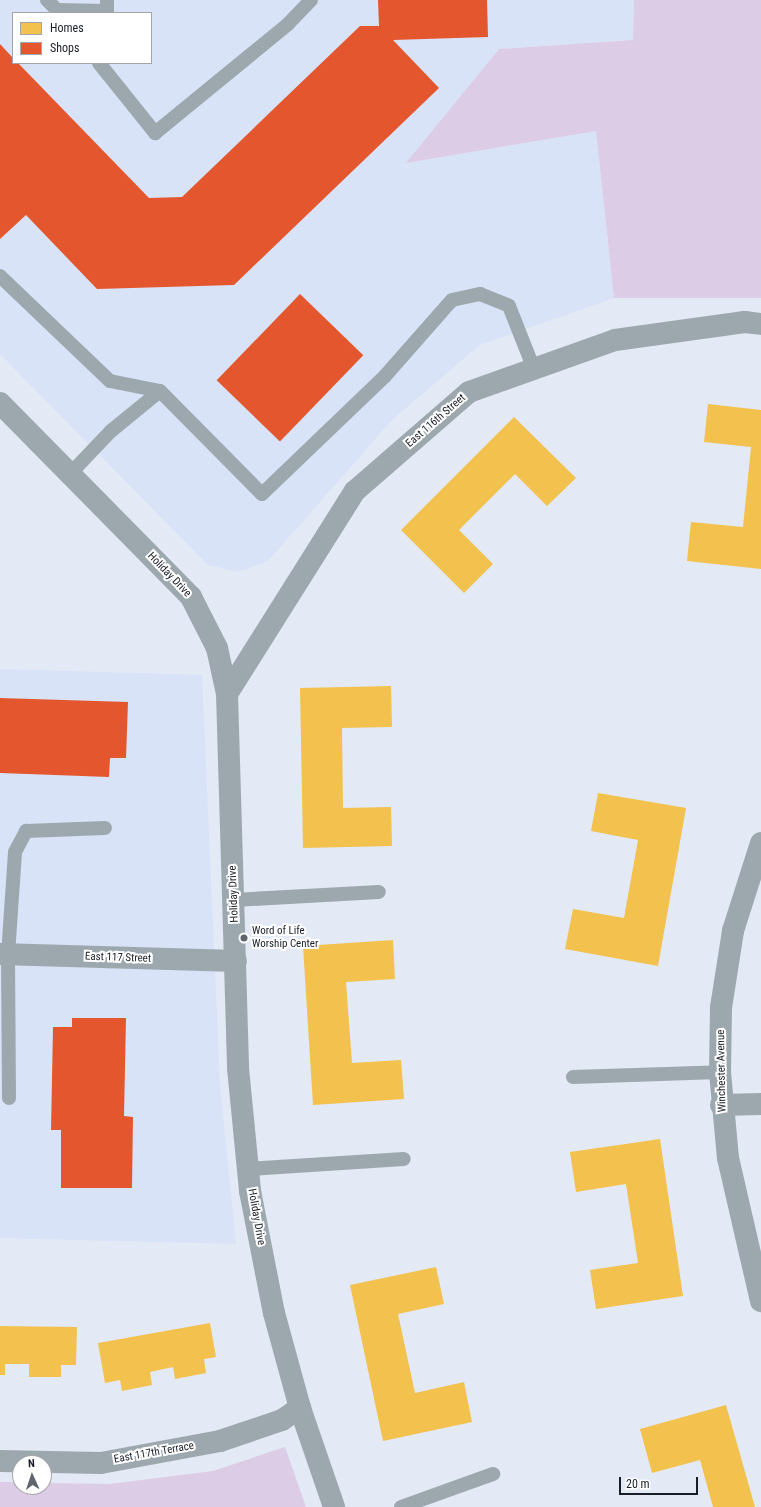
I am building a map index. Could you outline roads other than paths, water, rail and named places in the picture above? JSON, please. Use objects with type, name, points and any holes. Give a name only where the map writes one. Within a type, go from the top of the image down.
[{"type":"street","name":"East 116th Street","points":[[227,694],[355,491],[469,392],[615,340],[745,322],[761,324]]},
{"type":"street","name":"Holiday Drive","points":[[0,403],[191,597],[217,648],[227,694],[238,1068],[248,1169],[274,1313],[300,1408],[334,1507]]},
{"type":"street","name":"Winchester Avenue","points":[[761,843],[733,931],[721,1008],[720,1072],[721,1105],[728,1158],[761,1301]]},
{"type":"street","name":"East 117 Street","points":[[4,955],[236,961]]},
{"type":"street","points":[[721,1105],[761,1104]]},
{"type":"street","name":"East 117th Terrace","points":[[0,1461],[101,1463],[220,1441],[282,1420],[300,1408]]},
{"type":"lane","points":[[55,8],[106,11],[107,0]]},
{"type":"lane","points":[[100,64],[155,133],[288,24],[311,0]]},
{"type":"lane","points":[[0,276],[110,381],[160,391],[262,494],[385,376],[452,300],[480,294],[509,306],[534,368]]},
{"type":"lane","points":[[70,474],[111,431],[160,391]]},
{"type":"lane","points":[[9,1098],[4,955],[15,852],[26,831],[105,828]]},
{"type":"lane","points":[[234,900],[379,892]]},
{"type":"lane","points":[[573,1077],[720,1072]]},
{"type":"lane","points":[[248,1169],[404,1159]]},
{"type":"lane","points":[[401,1507],[493,1474]]},
{"type":"place","name":"Word of Life Worship Center","points":[[244,938]]}]
